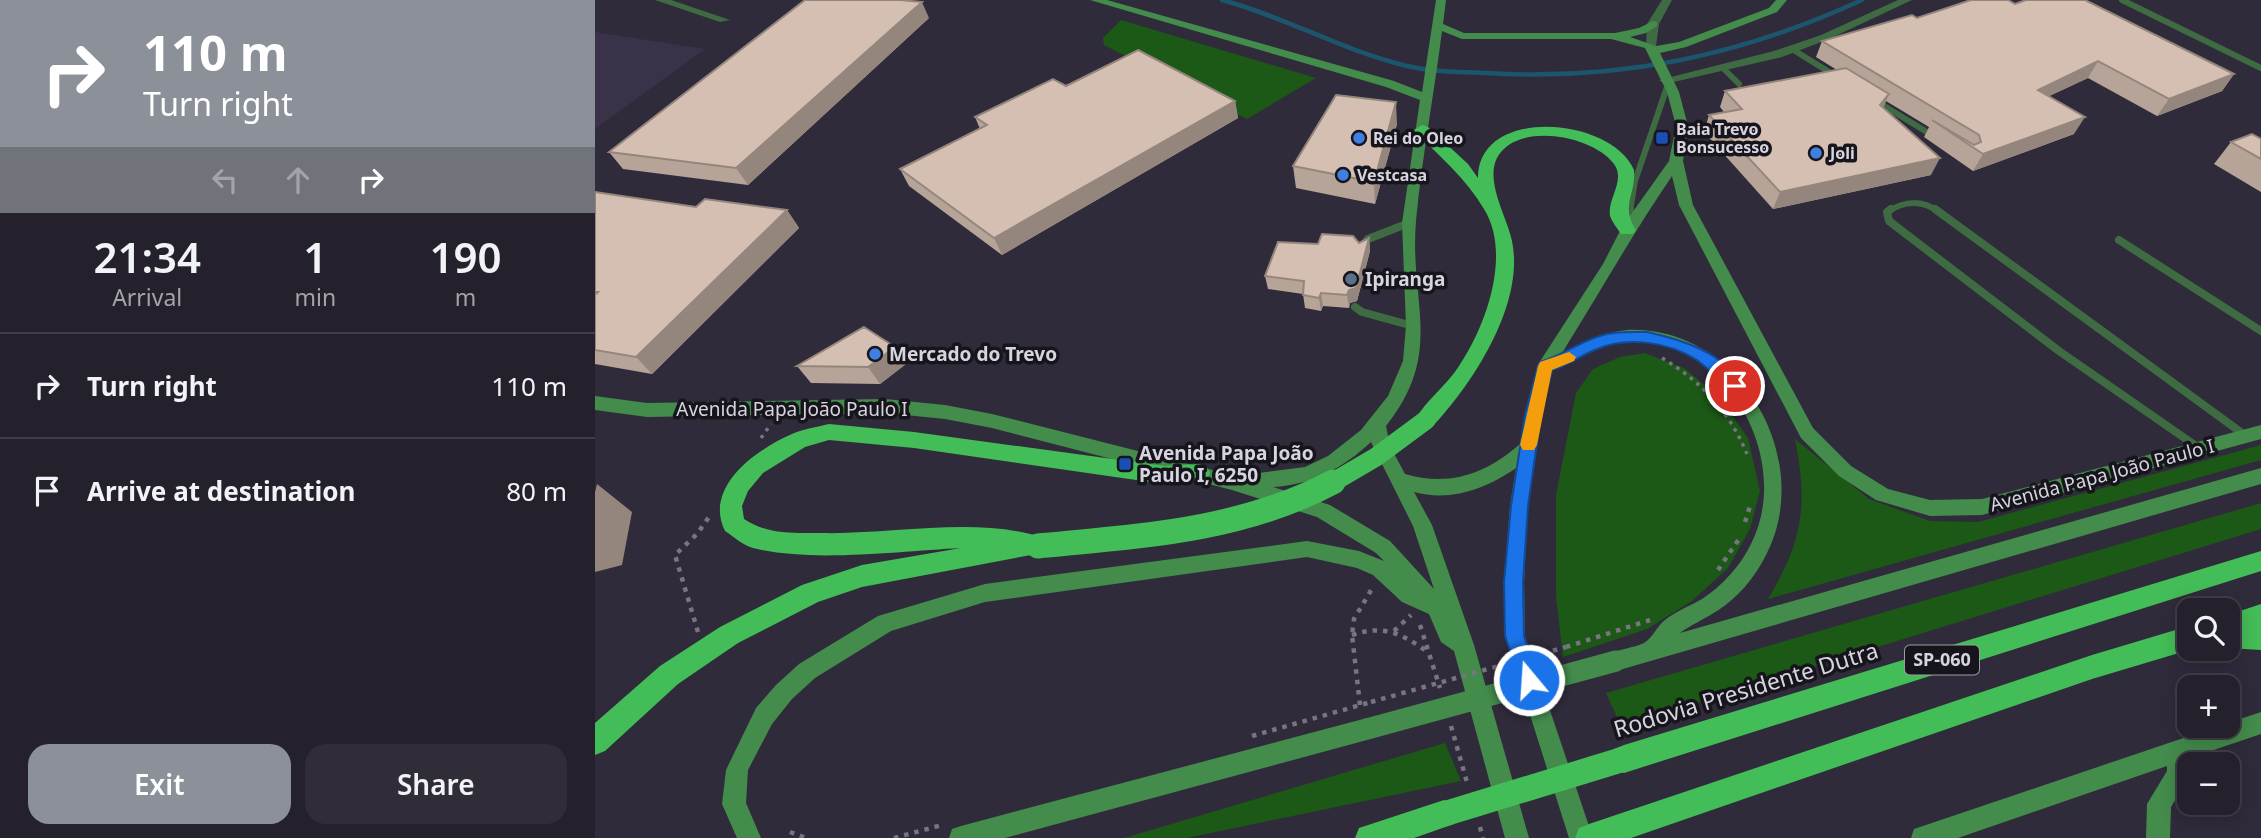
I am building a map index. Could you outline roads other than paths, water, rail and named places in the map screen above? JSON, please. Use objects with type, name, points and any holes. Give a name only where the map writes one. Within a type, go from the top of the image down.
[{"type":"highway","points":[[1422,130],[1462,167],[1493,207]]},
{"type":"highway","points":[[595,741],[670,675],[729,635],[811,593],[862,576],[1038,545],[1202,528],[1247,517],[1307,497],[1371,463],[1447,399],[1468,371],[1494,317],[1504,265],[1504,242],[1493,207],[1487,162],[1494,148],[1512,136],[1533,132],[1575,134],[1599,142],[1616,155],[1625,167],[1626,181],[1619,216],[1627,230]]},
{"type":"highway","points":[[1038,545],[991,537],[850,544],[784,543],[754,538],[733,524],[731,506],[738,486],[755,467],[799,440],[829,432],[860,433],[1164,475],[1199,474]]},
{"type":"highway","name":"Rodovia Presidente Dutra","points":[[1369,838],[2261,561]]},
{"type":"highway","points":[[2240,622],[2261,615]]},
{"type":"highway","points":[[2240,637],[2261,638]]},
{"type":"highway","name":"SP-060","points":[[1589,838],[2079,671],[2177,642]]},
{"type":"main road","points":[[1095,0],[1390,84],[1429,87]]},
{"type":"main road","name":"Avenida Papa João Paulo I","points":[[1232,482],[1286,478],[1315,472],[1341,458],[1377,423],[1399,392],[1410,368],[1413,326],[1408,256],[1409,223],[1436,52],[1441,0]]},
{"type":"main road","points":[[1651,52],[1682,45],[1773,10],[1782,0]]},
{"type":"main road","points":[[1454,41],[1611,36],[1643,31],[1653,24]]},
{"type":"main road","points":[[1437,25],[1457,36],[1492,38]]},
{"type":"main road","points":[[1581,838],[1515,636],[1514,582],[1528,447],[1545,366],[1610,265],[1627,230],[1676,161],[1682,125],[1673,92],[1651,52],[1611,36]]},
{"type":"main road","name":"Avenida Papa João Paulo I","points":[[1676,161],[1686,205],[1807,433],[1845,471],[1883,495],[1930,509],[1982,507],[2254,434]]},
{"type":"main road","points":[[1545,366],[1564,361],[1588,346],[1609,338],[1647,337],[1678,345],[1702,356],[1725,374],[1745,398],[1768,449],[1774,480],[1772,509],[1761,546],[1745,571],[1713,603],[1673,626],[1653,651]]},
{"type":"main road","name":"Avenida Papa João Paulo I","points":[[595,403],[647,410],[885,406],[945,412],[992,421],[1232,482],[1323,511],[1373,541],[1407,572],[1437,607],[1448,635],[1463,645]]},
{"type":"main road","points":[[1377,423],[1381,446],[1422,525],[1463,645],[1517,838]]},
{"type":"main road","points":[[1397,479],[1432,488],[1454,488],[1495,473],[1514,462],[1528,447]]},
{"type":"main road","points":[[961,838],[1653,651],[2261,476]]},
{"type":"main road","points":[[749,838],[734,804],[737,770],[764,716],[784,692],[807,671],[864,635],[897,619],[985,593],[1307,549],[1334,553],[1380,569],[1409,596],[1437,607]]},
{"type":"main road","points":[[1923,838],[2261,723]]},
{"type":"main road","points":[[2158,838],[2159,804],[2179,774],[2178,751]]},
{"type":"street","points":[[1651,52],[1653,24],[1667,0]]},
{"type":"street","points":[[1665,78],[1724,69],[1792,49],[1907,0]]},
{"type":"street","points":[[668,1],[724,20]]},
{"type":"lane","points":[[2122,0],[2261,68]]},
{"type":"lane","points":[[1792,49],[1850,85]]},
{"type":"lane","points":[[1724,69],[1739,84]]},
{"type":"lane","points":[[1627,230],[1635,181],[1665,78]]},
{"type":"lane","points":[[1874,99],[1944,142]]},
{"type":"lane","points":[[2199,448],[2048,343],[1889,221],[1887,212],[1894,206],[1912,202],[1932,207],[2254,434]]},
{"type":"lane","points":[[1361,250],[1368,239],[1409,223]]},
{"type":"lane","points":[[2119,240],[2261,331]]},
{"type":"lane","points":[[1355,307],[1362,312],[1413,326]]},
{"type":"waterway","points":[[1222,0],[1269,15],[1360,52],[1407,66],[1447,71],[1536,74],[1632,68],[1725,50],[1816,20],[1862,0]]},
{"type":"place","name":"Rei do Oleo","points":[[1359,138]]},
{"type":"place","name":"Baia Trevo Bonsucesso","points":[[1662,138]]},
{"type":"place","name":"Joli","points":[[1816,153]]},
{"type":"place","name":"Vestcasa","points":[[1343,175]]},
{"type":"place","name":"Ipiranga","points":[[1351,279]]},
{"type":"place","name":"Mercado do Trevo","points":[[875,354]]},
{"type":"place","name":"Avenida Papa João Paulo I, 6250","points":[[1125,464]]}]
